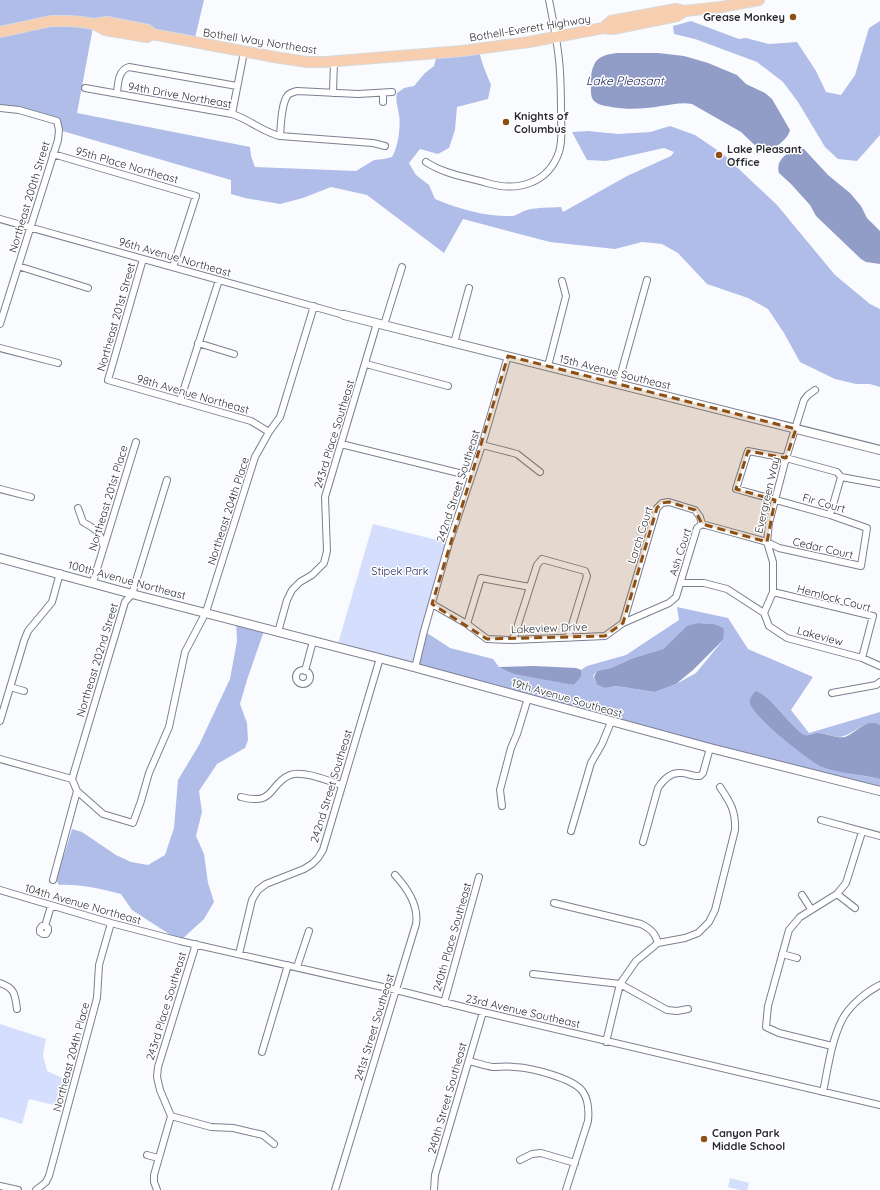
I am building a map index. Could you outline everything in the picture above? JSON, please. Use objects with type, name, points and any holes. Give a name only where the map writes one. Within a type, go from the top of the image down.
[{"type":"main road","name":"Bothell-Everett Highway","points":[[462,51],[556,37],[603,28],[610,21],[676,9],[685,11],[721,7],[760,0]]},
{"type":"main road","name":"Bothell Way Northeast","points":[[0,32],[52,21],[82,22],[94,24],[105,30],[148,37],[152,34],[244,52],[307,62],[334,62],[462,51]]},
{"type":"street","points":[[426,162],[438,170],[502,187],[529,184],[546,173],[553,164],[559,152],[562,133],[559,60],[549,0]]},
{"type":"street","points":[[232,114],[244,52]]},
{"type":"street","points":[[333,93],[334,62]]},
{"type":"street","points":[[116,93],[120,74],[125,68],[129,67],[237,86]]},
{"type":"street","name":"94th Drive Northeast","points":[[86,88],[232,114],[243,118],[271,134],[280,136],[373,143],[385,146]]},
{"type":"street","points":[[280,136],[285,102],[287,96],[291,93],[358,94],[392,92]]},
{"type":"street","points":[[383,93],[383,102]]},
{"type":"street","name":"Northeast 200th Street","points":[[0,108],[19,110],[57,121],[59,130],[53,154],[0,324]]},
{"type":"street","name":"95th Place Northeast","points":[[53,154],[196,196],[173,267]]},
{"type":"street","name":"96th Avenue Northeast","points":[[0,219],[344,315]]},
{"type":"street","name":"Northeast 201st Street","points":[[108,380],[143,259]]},
{"type":"street","points":[[18,266],[88,288]]},
{"type":"street","name":"243rd Place Southeast","points":[[278,632],[287,600],[292,590],[300,582],[312,575],[324,563],[327,551],[325,497],[366,364],[402,267]]},
{"type":"street","points":[[180,401],[219,280]]},
{"type":"street","points":[[618,384],[647,280]]},
{"type":"street","points":[[548,366],[566,296],[562,281]]},
{"type":"street","points":[[454,342],[469,288]]},
{"type":"street","name":"Northeast 204th Place","points":[[77,791],[104,814],[132,823],[141,801],[148,773],[169,726],[185,652],[206,612],[255,457],[269,432],[280,417],[314,306]]},
{"type":"street","name":"15th Avenue Southeast","points":[[344,315],[880,450]]},
{"type":"street","points":[[198,343],[234,354]]},
{"type":"street","points":[[0,348],[58,363]]},
{"type":"street","name":"242nd Street Southeast","points":[[415,668],[424,630],[449,543],[482,445],[508,356]]},
{"type":"street","points":[[366,364],[448,386]]},
{"type":"street","name":"98th Avenue Northeast","points":[[108,380],[251,421],[269,432]]},
{"type":"street","name":"Evergreen Way","points":[[764,613],[773,592],[773,562],[767,542],[769,523],[786,458],[804,400],[815,390]]},
{"type":"street","name":"Northeast 201st Place","points":[[93,582],[136,442]]},
{"type":"street","points":[[341,444],[471,476]]},
{"type":"street","points":[[482,445],[517,454],[540,472]]},
{"type":"street","name":"Fir Court","points":[[786,458],[748,451],[736,490],[830,515],[867,528]]},
{"type":"street","points":[[786,458],[837,472],[841,476],[880,484]]},
{"type":"street","points":[[830,515],[841,476]]},
{"type":"street","name":"Northeast 202nd Street","points":[[72,779],[125,602],[132,594],[168,480]]},
{"type":"street","points":[[0,489],[31,498]]},
{"type":"street","name":"Larch Court","points":[[623,623],[657,508],[662,503],[669,502],[695,510],[700,517],[702,524]]},
{"type":"street","points":[[78,508],[83,522],[97,530],[102,536],[104,547]]},
{"type":"street","name":"Ash Court","points":[[669,603],[676,597],[697,528],[702,524],[767,542]]},
{"type":"street","name":"Cedar Court","points":[[767,542],[779,548],[861,566],[867,528]]},
{"type":"street","name":"100th Avenue Northeast","points":[[0,558],[248,624]]},
{"type":"street","points":[[513,640],[537,565],[542,559],[585,571],[588,576],[568,638]]},
{"type":"street","points":[[0,721],[28,631],[52,602],[60,573]]},
{"type":"street","points":[[467,624],[480,578],[530,587]]},
{"type":"street","points":[[680,583],[704,583],[727,589],[764,613]]},
{"type":"street","name":"Hemlock Court","points":[[773,592],[873,616],[862,658]]},
{"type":"street","name":"Lakeview Drive","points":[[432,604],[450,613],[487,639],[513,640],[605,636],[623,623],[669,603]]},
{"type":"street","name":"Lakeview","points":[[764,613],[769,626],[787,638],[862,658],[880,666]]},
{"type":"street","name":"19th Avenue Southeast","points":[[248,624],[380,658],[611,722],[880,791]]},
{"type":"street","points":[[305,671],[313,641]]},
{"type":"street","name":"242nd Street Southeast","points":[[239,954],[252,900],[258,890],[266,884],[304,869],[318,858],[323,850],[380,658]]},
{"type":"street","points":[[832,693],[876,685],[880,682]]},
{"type":"street","points":[[10,687],[24,691]]},
{"type":"street","points":[[502,806],[500,790],[511,748],[528,698]]},
{"type":"street","points":[[571,831],[591,763],[602,744],[611,722]]},
{"type":"street","points":[[643,842],[658,788],[663,780],[675,774],[681,773],[696,777],[700,776],[703,773],[710,748]]},
{"type":"street","points":[[0,759],[72,779],[77,791],[53,880]]},
{"type":"street","points":[[241,797],[250,800],[259,800],[268,796],[281,781],[291,774],[303,774],[342,785]]},
{"type":"street","points":[[606,1042],[620,984],[636,961],[658,943],[685,938],[698,933],[709,922],[715,910],[735,830],[736,818],[731,803],[720,787]]},
{"type":"street","points":[[821,820],[880,836]]},
{"type":"street","points":[[832,1046],[779,1033],[766,1027],[768,1006],[789,930],[800,917],[838,894],[846,883],[862,832]]},
{"type":"street","name":"241st Street Southeast","points":[[335,1190],[416,924],[416,909],[404,884],[395,875]]},
{"type":"street","name":"240th Place Southeast","points":[[444,1003],[479,877]]},
{"type":"street","name":"104th Avenue Northeast","points":[[0,890],[51,906],[161,936]]},
{"type":"street","points":[[838,894],[855,908]]},
{"type":"street","points":[[802,895],[811,909]]},
{"type":"street","points":[[554,902],[641,924],[649,928],[656,936],[658,943]]},
{"type":"street","points":[[45,926],[51,906]]},
{"type":"street","name":"Northeast 204th Place","points":[[36,1190],[46,1182],[49,1176],[97,998],[99,965],[111,923]]},
{"type":"street","points":[[297,967],[309,931]]},
{"type":"street","name":"23rd Avenue Southeast","points":[[161,936],[396,990],[606,1042],[880,1105]]},
{"type":"street","name":"243rd Place Southeast","points":[[171,1116],[160,1090],[157,1077],[158,1067],[196,944]]},
{"type":"street","points":[[782,954],[797,958]]},
{"type":"street","points":[[262,1052],[288,965]]},
{"type":"street","points":[[533,974],[620,984],[667,1010],[677,1011],[688,1009]]},
{"type":"street","points":[[0,983],[7,985],[11,989],[15,996],[17,1009]]},
{"type":"street","points":[[823,1092],[832,1046],[842,1019],[860,998],[880,985]]},
{"type":"street","name":"240th Street Southeast","points":[[434,1190],[435,1175],[483,1012]]},
{"type":"street","points":[[469,1061],[493,1066],[517,1067],[556,1076],[568,1080],[583,1091],[588,1101],[589,1112],[584,1134],[566,1190]]},
{"type":"street","points":[[157,1190],[154,1182],[154,1175],[171,1116],[211,1127],[233,1128],[262,1136],[274,1144]]},
{"type":"street","points":[[520,1160],[532,1154],[541,1154],[575,1163]]},
{"type":"street","points":[[147,1155],[158,1158]]},
{"type":"street","points":[[0,1186],[18,1190]]},
{"type":"highlighted area","points":[[508,356],[796,429],[786,458],[748,451],[736,489],[775,500],[767,542],[702,524],[695,510],[669,502],[662,503],[657,508],[623,623],[605,636],[487,639],[432,604]]},
{"type":"green space","name":"Stipek Park","points":[[373,524],[449,543],[415,668],[337,647]]},
{"type":"green space","points":[[0,1024],[46,1039],[43,1055],[47,1071],[69,1081],[62,1107],[29,1099],[22,1124],[0,1117]]},
{"type":"green space","points":[[730,1178],[749,1183],[747,1190],[728,1187]]},
{"type":"shaded area","points":[[0,0],[204,0],[194,42],[94,22],[77,113],[250,147],[251,156],[255,167],[356,171],[374,160],[392,157],[396,148],[400,120],[396,102],[397,93],[404,88],[414,86],[425,73],[434,66],[437,54],[478,49],[491,85],[488,99],[457,107],[455,130],[449,148],[438,154],[420,149],[409,163],[416,175],[429,185],[435,199],[483,214],[513,216],[531,209],[561,207],[563,212],[627,176],[671,156],[674,152],[664,148],[606,161],[587,160],[572,132],[588,131],[618,134],[650,132],[670,126],[695,135],[723,154],[777,205],[835,275],[870,304],[880,309],[880,387],[870,384],[856,384],[835,379],[800,362],[784,333],[768,309],[748,298],[707,284],[678,253],[662,244],[642,242],[615,249],[550,242],[463,219],[444,253],[367,195],[331,187],[303,198],[280,204],[245,198],[231,194],[231,180],[59,130],[57,121],[19,110],[0,110]]},
{"type":"shaded area","points":[[691,21],[739,39],[746,38],[769,44],[797,42],[816,71],[826,92],[841,95],[855,75],[869,28],[880,21],[880,135],[857,161],[838,159],[825,147],[798,102],[783,82],[757,62],[695,39],[674,34],[673,26]]},
{"type":"shaded area","points":[[677,607],[728,618],[748,649],[813,677],[791,710],[809,733],[880,712],[880,725],[875,723],[865,724],[849,734],[838,737],[820,733],[805,735],[789,721],[772,702],[757,691],[757,714],[796,749],[821,766],[880,779],[880,786],[710,748],[415,668],[424,631],[450,648],[493,659],[499,667],[574,685],[581,677],[581,670],[587,666],[626,655],[679,620]],"holes":[[[698,623],[714,624],[723,640],[696,673],[676,684],[655,692],[616,686],[605,688],[597,685],[593,676],[597,671],[611,668],[633,658],[663,649],[682,631]]]},
{"type":"shaded area","points":[[236,620],[265,628],[240,704],[247,723],[248,740],[245,748],[217,764],[199,791],[202,812],[196,836],[204,854],[208,883],[214,902],[204,919],[180,941],[132,910],[121,894],[83,886],[59,885],[54,876],[65,852],[72,829],[82,832],[116,855],[131,862],[148,865],[165,855],[174,828],[178,780],[199,745],[230,679],[237,641]]},
{"type":"water","name":"Lake Pleasant","points":[[617,53],[658,53],[684,56],[708,63],[737,75],[746,84],[765,93],[772,99],[790,130],[789,134],[783,141],[770,150],[762,152],[741,132],[692,104],[680,103],[649,108],[630,109],[602,105],[594,101],[591,95],[591,76],[593,67],[598,59]]},
{"type":"water","points":[[798,148],[804,149],[828,175],[850,193],[861,206],[867,218],[880,231],[880,264],[866,262],[861,259],[816,216],[810,205],[779,173],[779,164],[783,157]]},
{"type":"water","points":[[698,623],[714,624],[723,628],[723,640],[693,670],[676,684],[655,692],[616,686],[605,688],[597,685],[594,677],[597,671],[611,668],[633,658],[663,649],[687,626]]},
{"type":"water","points":[[534,666],[576,668],[581,670],[581,677],[574,685],[514,674],[499,667]]},
{"type":"water","points":[[757,691],[772,702],[797,729],[805,735],[820,733],[845,737],[867,724],[876,723],[880,725],[880,779],[830,769],[813,762],[781,737],[753,709],[750,700],[753,694]]},
{"type":"place","name":"Grease Monkey","points":[[793,17]]},
{"type":"place","name":"Knights of Columbus","points":[[506,122]]},
{"type":"place","name":"Lake Pleasant Office","points":[[719,155]]},
{"type":"place","name":"Canyon Park Middle School","points":[[704,1139]]}]
